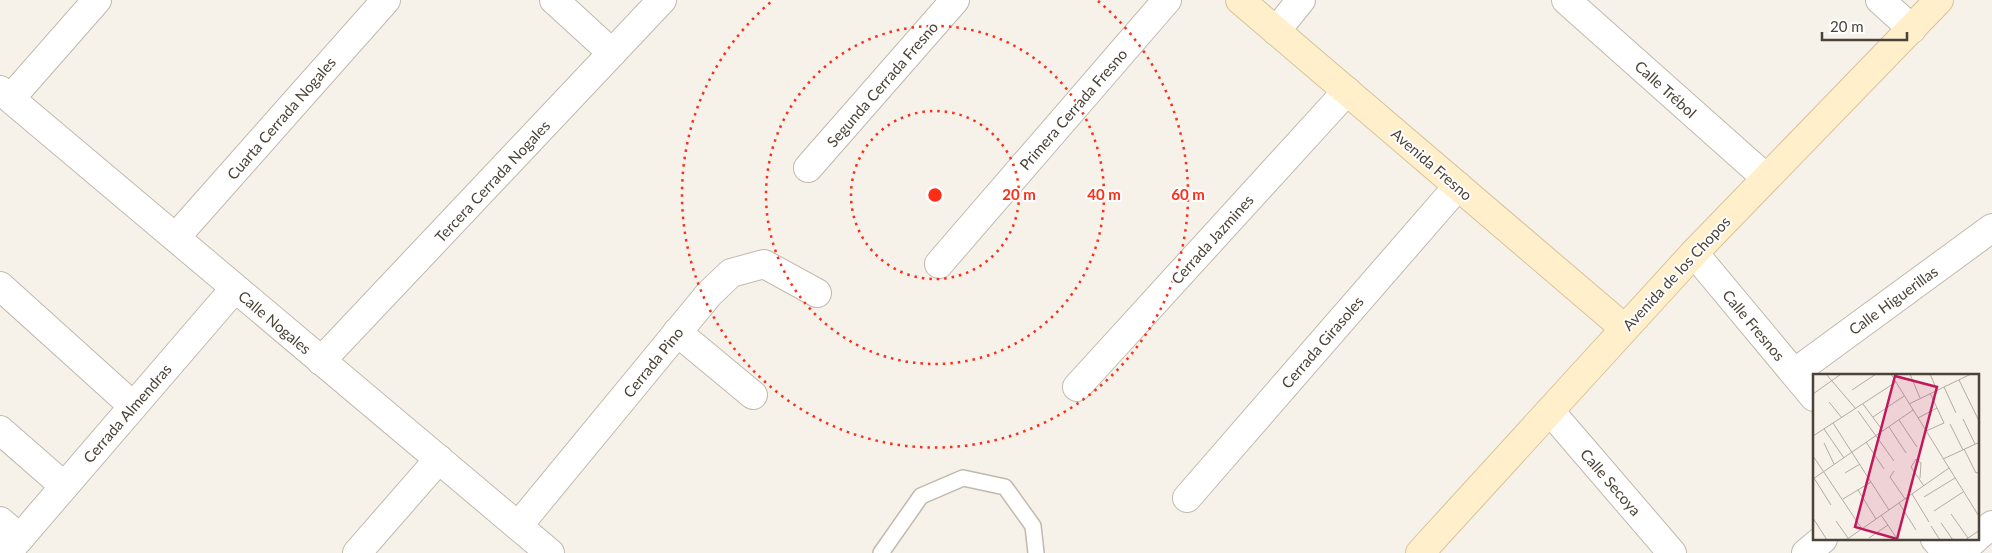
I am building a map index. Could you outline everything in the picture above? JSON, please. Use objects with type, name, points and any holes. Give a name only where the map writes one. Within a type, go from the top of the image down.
[{"type":"street","points":[[5,94],[97,0]]},
{"type":"street","name":"Cuarta Cerrada Nogales","points":[[176,237],[386,0]]},
{"type":"street","points":[[554,0],[612,53]]},
{"type":"street","name":"Tercera Cerrada Nogales","points":[[321,361],[662,0]]},
{"type":"street","name":"Segunda Cerrada Fresno","points":[[808,168],[955,0]]},
{"type":"street","name":"Primera Cerrada Fresno","points":[[939,264],[1167,0]]},
{"type":"street","name":"Avenida Fresno","points":[[1240,0],[1624,328]]},
{"type":"street","points":[[1276,32],[1301,0]]},
{"type":"street","name":"Calle Trébol","points":[[1566,0],[1766,178]]},
{"type":"street","points":[[1880,0],[1912,29]]},
{"type":"street","name":"Avenida de los Chopos","points":[[1420,553],[1694,253],[1939,0]]},
{"type":"street","name":"Cerrada Jazmines","points":[[1077,387],[1347,92]]},
{"type":"street","name":"Calle Nogales","points":[[5,94],[550,553]]},
{"type":"street","name":"Cerrada Girasoles","points":[[1187,498],[1458,186]]},
{"type":"street","name":"Calle Higuerillas","points":[[1794,373],[1992,228]]},
{"type":"street","name":"Calle Fresnos","points":[[1694,253],[1813,396]]},
{"type":"street","name":"Cerrada Pino","points":[[518,526],[677,332],[709,294],[731,273],[764,264],[817,294]]},
{"type":"street","points":[[0,286],[133,406]]},
{"type":"street","name":"Cerrada Almendras","points":[[9,537],[64,486],[234,288]]},
{"type":"street","points":[[677,332],[753,395]]},
{"type":"street","name":"Calle Secoya","points":[[1550,411],[1672,553]]},
{"type":"street","points":[[0,430],[64,486]]},
{"type":"street","points":[[357,553],[438,459]]},
{"type":"street","points":[[1980,534],[1992,525]]},
{"type":"street","points":[[1806,553],[1822,540]]},
{"type":"street","points":[[1936,540],[1946,553]]},
{"type":"street","points":[[1958,553],[1974,540]]},
{"type":"lane","points":[[881,553],[921,496],[963,478],[1005,487],[1033,526],[1036,553]]}]
